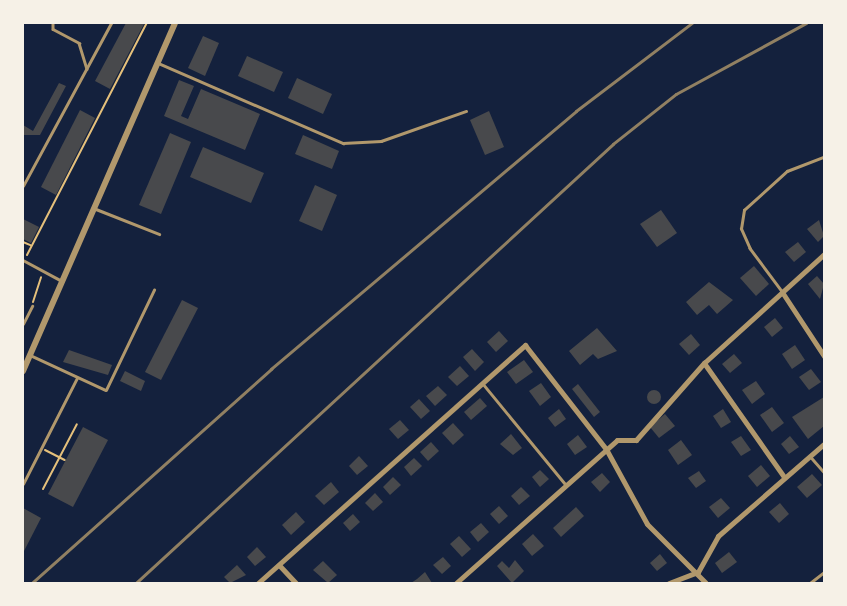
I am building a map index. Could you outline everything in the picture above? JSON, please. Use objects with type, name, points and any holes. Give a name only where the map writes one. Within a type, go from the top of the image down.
[{"type":"street","points":[[23,371],[60,280],[175,23]]},
{"type":"street","points":[[456,583],[617,440],[636,440],[704,363],[824,254]]},
{"type":"street","points":[[782,292],[824,356]]},
{"type":"street","points":[[258,583],[525,345],[606,449],[647,524],[698,572],[706,583]]},
{"type":"street","points":[[704,363],[784,477]]},
{"type":"street","points":[[669,583],[698,572],[718,536],[824,444]]},
{"type":"street","points":[[279,565],[296,583]]},
{"type":"lane","points":[[53,23],[53,29],[79,43],[87,69]]},
{"type":"lane","points":[[23,186],[111,23]]},
{"type":"lane","points":[[158,63],[342,143],[381,141],[466,111]]},
{"type":"lane","points":[[782,292],[750,249],[741,229],[744,210],[787,171],[824,157]]},
{"type":"lane","points":[[93,208],[159,234]]},
{"type":"lane","points":[[23,261],[60,280]]},
{"type":"lane","points":[[29,355],[106,390],[155,290]]},
{"type":"lane","points":[[23,324],[32,306]]},
{"type":"lane","points":[[23,484],[78,377]]},
{"type":"lane","points":[[482,383],[566,485]]},
{"type":"lane","points":[[810,456],[824,472]]},
{"type":"lane","points":[[810,583],[824,572]]},
{"type":"path","points":[[23,261],[147,23]]},
{"type":"path","points":[[23,242],[31,246]]},
{"type":"path","points":[[32,306],[43,271]]},
{"type":"path","points":[[43,489],[77,424]]},
{"type":"path","points":[[41,448],[65,460]]},
{"type":"building","points":[[126,23],[144,24],[110,89],[95,81]]},
{"type":"building","points":[[203,36],[219,43],[205,76],[188,68]]},
{"type":"building","points":[[247,56],[283,72],[274,92],[238,76]]},
{"type":"building","points":[[297,78],[332,94],[323,114],[288,98]]},
{"type":"building","points":[[179,80],[194,86],[181,116],[188,119],[201,89],[260,114],[245,150],[164,116]]},
{"type":"building","points":[[59,83],[66,86],[40,135],[23,135],[23,125],[33,131]]},
{"type":"building","points":[[80,110],[95,118],[56,195],[41,187]]},
{"type":"building","points":[[489,111],[504,147],[485,155],[470,120]]},
{"type":"building","points":[[170,133],[191,142],[161,214],[139,205]]},
{"type":"building","points":[[303,135],[339,151],[332,169],[295,154]]},
{"type":"building","points":[[203,147],[264,173],[251,203],[190,177]]},
{"type":"building","points":[[315,185],[337,195],[322,231],[299,221]]},
{"type":"building","points":[[661,210],[677,233],[657,247],[640,224]]},
{"type":"building","points":[[23,219],[39,227],[31,243],[23,239]]},
{"type":"building","points":[[819,220],[824,236],[818,242],[807,229]]},
{"type":"building","points":[[798,242],[806,252],[794,262],[785,252]]},
{"type":"building","points":[[754,266],[769,284],[756,296],[740,278]]},
{"type":"building","points":[[817,276],[824,284],[820,299],[808,284]]},
{"type":"building","points":[[709,282],[733,300],[717,314],[709,305],[697,315],[686,302]]},
{"type":"building","points":[[182,300],[198,308],[161,380],[145,372]]},
{"type":"building","points":[[775,318],[783,328],[772,337],[764,327]]},
{"type":"building","points":[[597,328],[617,351],[598,359],[593,354],[580,365],[569,351]]},
{"type":"building","points":[[499,331],[508,341],[496,352],[487,342]]},
{"type":"building","points":[[691,334],[700,345],[689,355],[679,344]]},
{"type":"building","points":[[795,345],[805,360],[792,369],[782,354]]},
{"type":"building","points":[[472,349],[484,362],[475,371],[463,357]]},
{"type":"building","points":[[69,350],[112,365],[108,375],[63,362]]},
{"type":"building","points":[[734,354],[742,363],[730,373],[722,364]]},
{"type":"building","points":[[524,360],[533,372],[516,384],[507,372]]},
{"type":"building","points":[[460,366],[469,376],[457,386],[448,377]]},
{"type":"building","points":[[811,369],[821,382],[809,390],[799,377]]},
{"type":"building","points":[[125,371],[145,381],[141,391],[120,381]]},
{"type":"building","points":[[756,381],[765,394],[752,404],[742,390]]},
{"type":"building","points":[[541,383],[551,397],[540,406],[529,391]]},
{"type":"building","points":[[578,384],[600,412],[594,417],[572,389]]},
{"type":"building","points":[[438,386],[447,395],[435,406],[426,396]]},
{"type":"building","points":[[654,390],[659,392],[659,402],[654,404],[649,402],[647,397],[649,392]]},
{"type":"building","points":[[824,397],[824,426],[808,439],[792,417]]},
{"type":"building","points":[[480,398],[487,406],[471,420],[464,412]]},
{"type":"building","points":[[419,399],[430,411],[421,419],[410,407]]},
{"type":"building","points":[[772,407],[784,423],[772,432],[760,415]]},
{"type":"building","points":[[559,409],[566,419],[555,427],[548,418]]},
{"type":"building","points":[[723,409],[731,422],[721,428],[713,416]]},
{"type":"building","points":[[665,414],[675,426],[659,438],[650,427]]},
{"type":"building","points":[[400,420],[409,430],[398,439],[389,429]]},
{"type":"building","points":[[453,423],[464,435],[453,445],[442,433]]},
{"type":"building","points":[[83,427],[108,440],[73,507],[48,494]]},
{"type":"building","points":[[511,434],[522,448],[513,455],[500,444]]},
{"type":"building","points":[[578,435],[587,447],[575,455],[567,444]]},
{"type":"building","points":[[741,436],[751,450],[741,456],[731,442]]},
{"type":"building","points":[[790,436],[799,447],[789,454],[781,444]]},
{"type":"building","points":[[681,440],[692,455],[678,465],[668,450]]},
{"type":"building","points":[[431,442],[439,451],[428,461],[420,452]]},
{"type":"building","points":[[359,456],[368,466],[357,475],[349,466]]},
{"type":"building","points":[[414,458],[422,466],[411,476],[404,467]]},
{"type":"building","points":[[761,465],[770,476],[757,487],[748,476]]},
{"type":"building","points":[[540,470],[549,479],[540,487],[532,477]]},
{"type":"building","points":[[699,471],[706,481],[696,488],[688,478]]},
{"type":"building","points":[[602,473],[610,482],[600,492],[591,482]]},
{"type":"building","points":[[812,474],[822,485],[807,498],[797,487]]},
{"type":"building","points":[[393,477],[401,485],[390,495],[383,487]]},
{"type":"building","points":[[331,482],[339,492],[324,505],[315,496]]},
{"type":"building","points":[[521,487],[530,496],[519,505],[511,496]]},
{"type":"building","points":[[375,493],[383,502],[373,511],[365,503]]},
{"type":"building","points":[[721,498],[730,508],[718,518],[709,507]]},
{"type":"building","points":[[780,503],[789,514],[779,523],[769,512]]},
{"type":"building","points":[[499,506],[508,516],[499,524],[490,514]]},
{"type":"building","points":[[576,507],[584,516],[561,537],[553,528]]},
{"type":"building","points":[[23,508],[41,518],[23,553]]},
{"type":"building","points":[[296,512],[305,522],[291,535],[282,525]]},
{"type":"building","points":[[353,514],[360,522],[350,531],[343,523]]},
{"type":"building","points":[[481,523],[489,532],[478,542],[470,532]]},
{"type":"building","points":[[533,534],[544,546],[532,556],[522,544]]},
{"type":"building","points":[[459,536],[471,549],[462,557],[450,544]]},
{"type":"building","points":[[257,547],[266,557],[255,566],[247,557]]},
{"type":"building","points":[[729,552],[737,562],[722,573],[715,563]]},
{"type":"building","points":[[660,554],[667,563],[657,571],[650,563]]},
{"type":"building","points":[[443,557],[451,566],[442,574],[433,565]]},
{"type":"building","points":[[515,560],[524,571],[512,583],[497,566],[502,561],[509,568]]},
{"type":"building","points":[[323,561],[337,575],[328,583],[313,570]]},
{"type":"building","points":[[237,565],[246,575],[230,583],[224,577]]},
{"type":"building","points":[[425,572],[432,583],[411,583],[417,579]]},
{"type":"railway","points":[[32,583],[271,369],[576,111],[692,23]]},
{"type":"railway","points":[[136,583],[613,144],[676,94],[806,23]]}]
